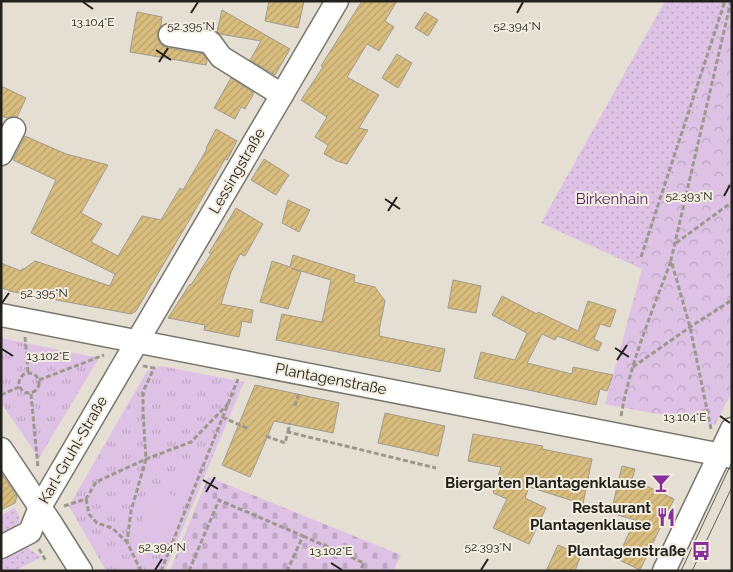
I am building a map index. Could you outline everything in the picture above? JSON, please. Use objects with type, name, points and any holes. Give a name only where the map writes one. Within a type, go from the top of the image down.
[{"type":"street","name":"Lessingstraße","points":[[137,342],[337,1]]},
{"type":"street","points":[[170,35],[210,42],[221,57],[282,95]]},
{"type":"street","points":[[1,154],[14,129]]},
{"type":"street","name":"Plantagenstraße","points":[[1,315],[618,435],[728,444]]},
{"type":"street","name":"Karl-Gruhl-Straße","points":[[1,547],[30,532],[40,507],[137,342]]},
{"type":"street","points":[[664,571],[728,444]]},
{"type":"street","points":[[1,449],[81,571]]},
{"type":"path","points":[[641,257],[725,1]]},
{"type":"path","points":[[618,435],[625,394],[632,368],[671,260],[731,1]]},
{"type":"path","points":[[675,243],[732,202]]},
{"type":"path","points":[[671,260],[690,327],[712,432],[728,444]]},
{"type":"path","points":[[632,368],[732,300]]},
{"type":"path","points":[[24,319],[28,373]]},
{"type":"path","points":[[39,380],[106,355],[154,368],[143,392],[146,459],[131,511],[127,542]]},
{"type":"path","points":[[161,571],[245,363]]},
{"type":"path","points":[[28,373],[33,374],[39,380],[39,386],[31,394],[22,391],[19,387],[20,380],[24,374],[28,373]]},
{"type":"path","points":[[1,395],[19,387]]},
{"type":"path","points":[[31,394],[39,475]]},
{"type":"path","points":[[64,505],[86,499],[96,482],[146,459],[191,442],[228,404]]},
{"type":"path","points":[[222,417],[249,429]]},
{"type":"path","points":[[266,436],[285,443],[290,423]]},
{"type":"path","points":[[288,432],[436,468]]},
{"type":"path","points":[[86,499],[90,514],[97,523],[112,528],[127,542],[141,571]]},
{"type":"path","points":[[189,571],[218,500],[364,563],[360,571]]},
{"type":"path","points":[[287,571],[303,536]]},
{"type":"green space","name":"Birkenhain","points":[[665,1],[731,1],[642,269],[541,223]]},
{"type":"green space","points":[[731,1],[732,392],[715,425],[605,404],[642,269]]},
{"type":"green space","points":[[1,338],[99,358],[39,458],[1,403]]},
{"type":"green space","points":[[161,366],[244,382],[165,571],[106,571],[69,506],[147,371]]},
{"type":"green space","points":[[193,449],[204,454],[191,487],[180,482]]},
{"type":"green space","points":[[208,477],[401,555],[393,571],[170,571]]},
{"type":"green space","points":[[156,488],[185,500],[163,555],[133,543]]},
{"type":"green space","points":[[15,508],[20,518],[16,529],[1,536],[1,515]]},
{"type":"green space","points":[[22,544],[41,557],[15,571],[1,571],[1,555]]},
{"type":"building","points":[[269,1],[304,1],[298,28],[265,21]]},
{"type":"building","points":[[362,1],[397,1],[385,21],[394,27],[379,51],[367,44],[347,77],[379,95],[359,128],[368,130],[347,164],[324,154],[328,145],[315,137],[327,117],[301,100]]},
{"type":"building","points":[[222,10],[290,49],[275,75],[250,60],[261,41],[217,32]]},
{"type":"building","points":[[137,12],[162,17],[161,26],[157,33],[161,45],[203,54],[207,60],[206,65],[130,52]]},
{"type":"building","points":[[425,12],[438,20],[428,36],[415,28]]},
{"type":"building","points":[[397,54],[412,63],[398,88],[382,78]]},
{"type":"building","points":[[231,78],[254,93],[245,109],[241,107],[235,119],[214,108]]},
{"type":"building","points":[[1,86],[26,98],[17,117],[7,118],[1,116]]},
{"type":"building","points":[[216,129],[237,141],[136,311],[131,314],[1,288],[1,263],[21,271],[35,261],[110,286],[115,274],[31,233],[56,180],[13,160],[25,136],[66,154],[108,165],[81,213],[102,224],[91,242],[118,256],[142,216],[161,220],[180,188],[183,190],[207,149]]},
{"type":"building","points":[[264,159],[289,175],[276,195],[251,180]]},
{"type":"building","points":[[288,200],[310,210],[299,232],[282,223]]},
{"type":"building","points":[[236,208],[263,224],[245,256],[240,254],[231,272],[221,304],[253,310],[251,323],[242,321],[239,337],[204,330],[205,325],[168,318],[211,254],[209,253]]},
{"type":"building","points":[[293,255],[355,275],[354,282],[375,287],[385,301],[379,336],[445,349],[440,372],[276,340],[282,314],[322,322],[331,280],[291,268],[301,272],[288,309],[260,302],[272,261],[290,267]]},
{"type":"building","points":[[453,280],[481,286],[476,313],[448,308]]},
{"type":"building","points":[[502,296],[537,314],[538,312],[578,331],[588,301],[616,310],[610,327],[600,324],[594,339],[602,343],[598,351],[557,336],[555,340],[542,334],[527,363],[572,374],[573,367],[613,375],[607,391],[600,389],[596,405],[474,378],[481,352],[515,360],[527,333],[492,315]]},
{"type":"building","points":[[255,385],[339,403],[333,433],[274,421],[250,477],[222,465]]},
{"type":"building","points":[[385,413],[445,426],[438,456],[378,443]]},
{"type":"building","points":[[473,434],[543,446],[542,449],[592,459],[583,504],[529,487],[525,498],[546,508],[529,544],[493,528],[507,499],[493,493],[501,467],[468,461]]},
{"type":"building","points":[[622,466],[635,469],[632,479],[674,499],[640,570],[617,559],[635,520],[611,513]]},
{"type":"building","points":[[1,473],[17,496],[15,503],[1,510]]},
{"type":"building","points":[[558,545],[581,555],[575,571],[546,571]]},
{"type":"tram line","points":[[681,571],[732,462]]},
{"type":"tram line","points":[[692,571],[732,487]]},
{"type":"place","name":"Biergarten Plantagenklause","points":[[661,483]]},
{"type":"place","name":"Restaurant Plantagenklause","points":[[666,517]]},
{"type":"place","name":"Plantagenstraße","points":[[701,551]]}]
